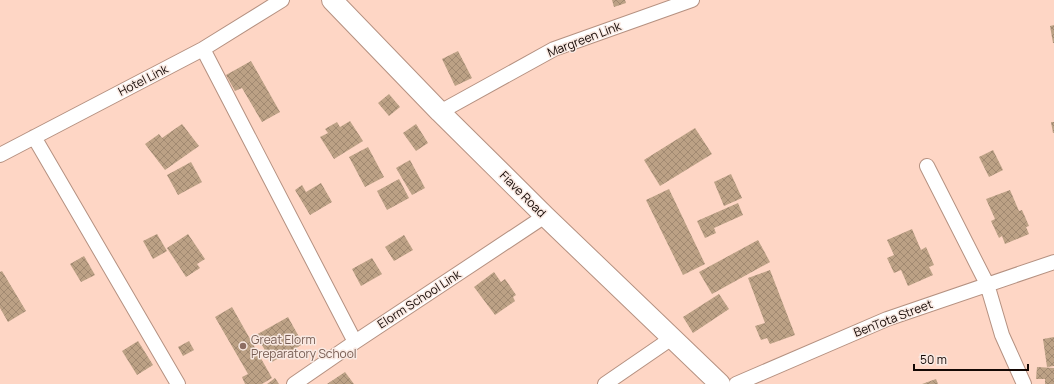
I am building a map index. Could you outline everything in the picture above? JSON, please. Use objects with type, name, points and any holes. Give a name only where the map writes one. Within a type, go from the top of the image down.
[{"type":"street","name":"Hotel Link","points":[[0,155],[203,49],[282,0]]},
{"type":"street","name":"Fiave Road","points":[[332,0],[440,112],[545,216],[720,384]]},
{"type":"street","name":"Margreen Link","points":[[440,112],[554,49],[692,0]]},
{"type":"street","points":[[203,49],[355,342]]},
{"type":"street","points":[[34,137],[178,384]]},
{"type":"street","points":[[927,166],[987,284],[1002,336],[1024,384]]},
{"type":"street","name":"Elorm School Link","points":[[294,384],[545,216]]},
{"type":"street","name":"BenTota Street","points":[[736,384],[887,319],[1054,262]]},
{"type":"street","points":[[605,384],[672,338]]},
{"type":"building","points":[[612,0],[625,0],[626,3],[614,7]]},
{"type":"building","points":[[1054,25],[1054,43],[1053,43],[1050,26]]},
{"type":"building","points":[[458,51],[472,78],[455,86],[442,59]]},
{"type":"building","points":[[251,61],[280,112],[262,122],[242,88],[235,91],[226,75]]},
{"type":"building","points":[[389,94],[400,107],[389,116],[378,103]]},
{"type":"building","points":[[350,121],[363,141],[334,159],[320,137],[328,133],[325,129],[337,122],[340,127]]},
{"type":"building","points":[[1051,122],[1054,122],[1054,133],[1053,133]]},
{"type":"building","points":[[182,124],[199,146],[165,170],[145,144],[159,134],[162,138]]},
{"type":"building","points":[[416,124],[428,143],[416,151],[403,133]]},
{"type":"building","points":[[695,128],[712,154],[660,186],[644,160]]},
{"type":"building","points":[[368,147],[384,177],[365,187],[349,157]]},
{"type":"building","points":[[993,150],[1003,170],[989,177],[979,157]]},
{"type":"building","points":[[410,160],[425,188],[412,195],[396,168]]},
{"type":"building","points":[[191,162],[202,182],[178,195],[167,175]]},
{"type":"building","points":[[731,174],[742,198],[724,206],[714,182]]},
{"type":"building","points":[[399,179],[409,198],[387,210],[377,191]]},
{"type":"building","points":[[321,183],[332,202],[310,215],[295,190],[302,185],[306,192]]},
{"type":"building","points":[[669,189],[705,264],[683,275],[646,200]]},
{"type":"building","points":[[1010,190],[1019,211],[1022,210],[1029,226],[1026,227],[1029,234],[1005,244],[1002,236],[999,238],[991,221],[995,219],[986,199]]},
{"type":"building","points":[[738,203],[743,215],[714,228],[716,233],[705,238],[697,221]]},
{"type":"building","points":[[912,229],[921,250],[926,247],[934,265],[929,267],[933,275],[908,286],[901,270],[894,273],[887,258],[894,255],[887,240]]},
{"type":"building","points":[[157,234],[167,251],[153,259],[143,241]]},
{"type":"building","points":[[188,234],[205,259],[197,264],[200,268],[186,277],[167,248]]},
{"type":"building","points":[[404,235],[413,250],[394,261],[385,247]]},
{"type":"building","points":[[758,240],[770,262],[712,294],[699,272]]},
{"type":"building","points":[[84,256],[95,275],[81,282],[70,264]]},
{"type":"building","points":[[372,258],[382,274],[361,286],[352,269]]},
{"type":"building","points":[[770,270],[795,335],[770,344],[767,338],[761,340],[755,326],[765,323],[748,278]]},
{"type":"building","points":[[2,271],[26,311],[8,322],[0,308],[0,272]]},
{"type":"building","points":[[494,272],[501,282],[505,279],[516,295],[513,297],[515,301],[495,315],[474,287]]},
{"type":"building","points":[[719,294],[729,309],[693,333],[683,317]]},
{"type":"building","name":"Great Elorm Preparatory School","points":[[232,307],[272,378],[262,384],[245,384],[242,377],[248,374],[215,317]]},
{"type":"building","points":[[288,317],[303,344],[272,362],[256,335]]},
{"type":"building","points":[[1054,337],[1054,366],[1047,367],[1043,339]]},
{"type":"building","points":[[138,341],[153,365],[137,375],[122,351]]},
{"type":"building","points":[[189,341],[194,350],[183,356],[178,347]]},
{"type":"building","points":[[1037,367],[1054,368],[1054,384],[1045,384],[1045,379],[1036,379]]},
{"type":"building","points":[[345,372],[354,384],[327,384]]},
{"type":"building","points":[[275,378],[279,384],[267,384]]},
{"type":"building","points":[[936,379],[938,384],[922,384]]},
{"type":"place","name":"Great Elorm Preparatory School","points":[[243,346]]}]
